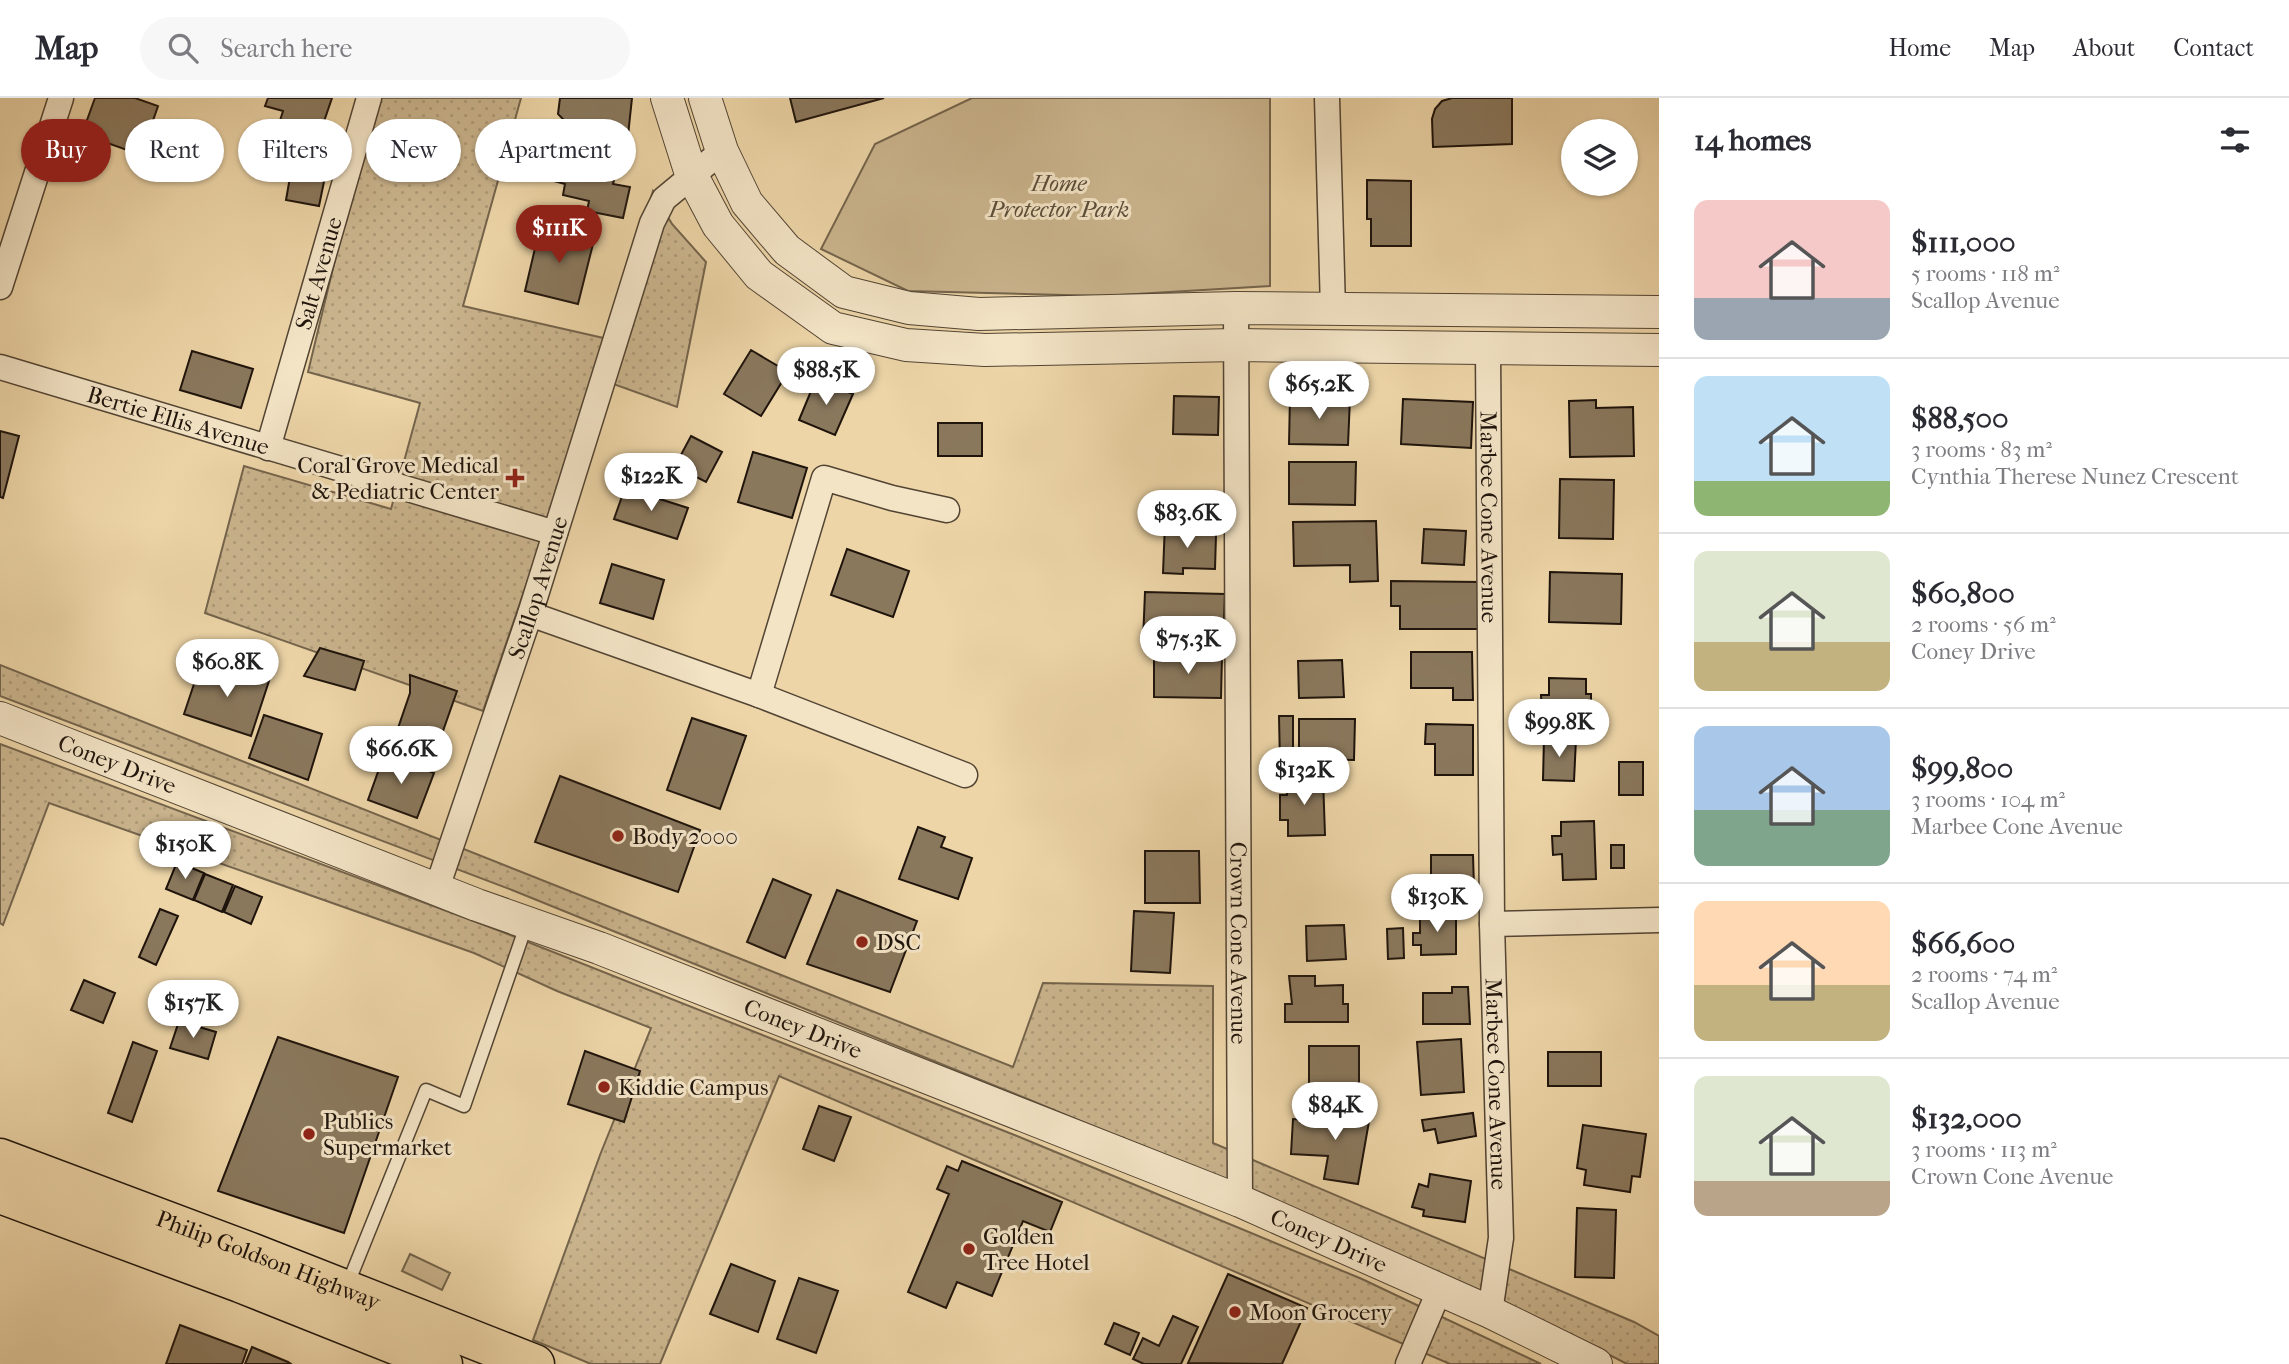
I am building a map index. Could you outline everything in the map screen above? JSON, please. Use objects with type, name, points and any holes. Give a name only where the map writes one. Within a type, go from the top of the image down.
[{"type":"main road","name":"Philip Goldson Highway","points":[[0,1158],[535,1364]]},
{"type":"main road","name":"Philip Goldson Highway","points":[[0,1194],[240,1283],[443,1364]]},
{"type":"street","points":[[0,287],[61,98]]},
{"type":"street","name":"Salt Avenue","points":[[268,447],[369,98]]},
{"type":"street","points":[[667,98],[691,174],[718,225],[759,275],[834,328],[906,345],[985,350],[1236,345],[1659,350]]},
{"type":"street","points":[[705,98],[722,151],[747,203],[787,250],[844,292],[909,309],[979,314],[1236,308],[1659,312]]},
{"type":"street","points":[[1327,98],[1333,309]]},
{"type":"street","name":"Scallop Avenue","points":[[437,888],[530,614],[652,223],[664,199],[722,151]]},
{"type":"street","name":"Crown Cone Avenue","points":[[1236,308],[1240,1201]]},
{"type":"street","name":"Marbee Cone Avenue","points":[[1488,349],[1492,924],[1501,1238],[1490,1312]]},
{"type":"street","name":"Bertie Ellis Avenue","points":[[0,367],[555,533]]},
{"type":"street","points":[[759,695],[824,478],[892,498],[947,510]]},
{"type":"street","points":[[530,614],[759,695],[965,775]]},
{"type":"street","name":"Coney Drive","points":[[0,718],[740,1003],[1240,1201],[1490,1312],[1596,1364]]},
{"type":"street","points":[[1492,924],[1659,920]]},
{"type":"street","points":[[1408,1364],[1439,1291]]},
{"type":"lane","points":[[346,1289],[426,1090],[464,1107],[527,922]]},
{"type":"green space","points":[[374,98],[521,98],[515,119],[475,119],[475,182],[498,182],[463,306],[608,339],[653,191],[672,224],[706,262],[677,407],[597,378],[483,711],[205,613],[244,466],[391,509],[420,403],[308,372],[366,131],[366,182],[461,182],[461,119],[369,119]]},
{"type":"green space","name":"Home Protector Park","points":[[972,98],[1270,98],[1270,286],[1102,296],[908,291],[821,249],[875,144]]},
{"type":"green space","points":[[0,665],[1013,1067],[1043,983],[1213,986],[1213,1143],[1634,1322],[1659,1336],[1659,1364],[1627,1364],[1532,1315],[1377,1245],[1030,1100],[512,890],[0,696]]},
{"type":"green space","points":[[0,744],[500,931],[1017,1136],[1362,1279],[1541,1364],[1450,1364],[779,1076],[660,1364],[591,1364],[533,1340],[600,1155],[651,1028],[557,991],[474,953],[49,803],[3,925],[0,923]]},
{"type":"green space","points":[[410,1254],[450,1273],[442,1290],[402,1271]]},
{"type":"building","points":[[95,98],[135,98],[158,106],[153,119],[125,119],[125,149],[111,144],[111,119],[87,119]]},
{"type":"building","points":[[268,98],[332,98],[325,119],[280,119],[283,111],[265,106]]},
{"type":"building","points":[[560,98],[632,98],[630,119],[563,119],[558,114]]},
{"type":"building","points":[[790,98],[884,98],[796,122]]},
{"type":"building","points":[[1452,98],[1512,98],[1512,144],[1433,147],[1432,119],[1435,109],[1442,101]]},
{"type":"building","points":[[1367,180],[1411,181],[1411,246],[1371,246],[1371,219],[1367,219]]},
{"type":"building","points":[[289,182],[324,182],[319,206],[286,200]]},
{"type":"building","points":[[558,182],[614,182],[630,187],[623,218],[587,211],[589,201],[563,195],[565,184]]},
{"type":"building","points":[[540,227],[594,240],[578,304],[525,291]]},
{"type":"building","points":[[751,350],[788,372],[761,416],[724,394]]},
{"type":"building","points":[[192,351],[253,369],[241,408],[180,390]]},
{"type":"building","points":[[816,379],[853,394],[835,435],[799,420]]},
{"type":"building","points":[[1174,396],[1219,397],[1218,435],[1173,434]]},
{"type":"building","points":[[1290,396],[1350,398],[1348,445],[1289,444]]},
{"type":"building","points":[[1403,399],[1473,402],[1471,448],[1401,444]]},
{"type":"building","points":[[1596,400],[1596,408],[1633,407],[1634,456],[1570,457],[1569,401]]},
{"type":"building","points":[[938,423],[982,423],[982,456],[938,456]]},
{"type":"building","points":[[0,431],[19,436],[3,498],[0,497]]},
{"type":"building","points":[[691,436],[722,452],[706,482],[675,466]]},
{"type":"building","points":[[753,452],[807,468],[792,518],[738,502]]},
{"type":"building","points":[[1289,462],[1356,462],[1355,505],[1289,504]]},
{"type":"building","points":[[1560,479],[1614,480],[1613,539],[1559,538]]},
{"type":"building","points":[[625,488],[688,508],[677,539],[614,519]]},
{"type":"building","points":[[1376,521],[1378,581],[1350,582],[1350,565],[1294,566],[1293,522]]},
{"type":"building","points":[[1165,523],[1181,524],[1181,534],[1216,535],[1215,569],[1183,568],[1183,574],[1163,573]]},
{"type":"building","points":[[1424,529],[1466,531],[1464,565],[1422,563]]},
{"type":"building","points":[[847,549],[909,571],[893,617],[831,595]]},
{"type":"building","points":[[612,564],[664,580],[653,619],[600,603]]},
{"type":"building","points":[[1550,572],[1622,574],[1621,624],[1549,622]]},
{"type":"building","points":[[1391,581],[1480,582],[1480,629],[1400,629],[1400,606],[1391,606]]},
{"type":"building","points":[[1145,592],[1225,594],[1223,643],[1143,641]]},
{"type":"building","points":[[320,648],[364,661],[355,690],[304,676]]},
{"type":"building","points":[[1411,652],[1472,652],[1473,700],[1453,700],[1453,688],[1411,688]]},
{"type":"building","points":[[1154,655],[1222,656],[1221,698],[1154,697]]},
{"type":"building","points":[[1342,660],[1344,697],[1299,698],[1298,661]]},
{"type":"building","points":[[212,663],[269,681],[251,736],[184,714],[196,678]]},
{"type":"building","points":[[410,675],[457,691],[437,748],[396,734],[410,693]]},
{"type":"building","points":[[1549,678],[1586,679],[1586,694],[1591,694],[1591,715],[1542,717],[1541,695],[1549,695]]},
{"type":"building","points":[[264,715],[322,734],[308,780],[249,758]]},
{"type":"building","points":[[1279,716],[1293,716],[1293,763],[1280,764]]},
{"type":"building","points":[[692,718],[746,736],[720,809],[667,790]]},
{"type":"building","points":[[1299,719],[1355,719],[1354,760],[1299,759]]},
{"type":"building","points":[[1426,724],[1473,725],[1473,775],[1435,775],[1435,744],[1425,744]]},
{"type":"building","points":[[1544,738],[1576,739],[1574,781],[1543,780]]},
{"type":"building","points":[[384,755],[434,773],[417,818],[368,800]]},
{"type":"building","points":[[1619,762],[1643,762],[1643,795],[1619,795]]},
{"type":"building","name":"Body 2000","points":[[560,776],[700,830],[678,892],[535,842]]},
{"type":"building","points":[[1323,778],[1325,835],[1288,836],[1288,820],[1280,820],[1280,795],[1287,795],[1287,779]]},
{"type":"building","points":[[1594,821],[1596,879],[1563,880],[1562,854],[1553,855],[1552,836],[1561,836],[1561,822]]},
{"type":"building","points":[[918,827],[945,837],[941,847],[972,858],[958,899],[899,879]]},
{"type":"building","points":[[1611,845],[1624,845],[1624,868],[1611,868]]},
{"type":"building","points":[[1145,851],[1199,851],[1200,903],[1145,903]]},
{"type":"building","points":[[1431,855],[1473,855],[1474,888],[1426,889],[1426,875],[1431,875]]},
{"type":"building","points":[[177,862],[204,873],[193,900],[166,889]]},
{"type":"building","points":[[205,874],[233,885],[222,912],[194,900]]},
{"type":"building","points":[[773,879],[811,895],[785,958],[747,942]]},
{"type":"building","points":[[235,886],[262,897],[251,924],[224,912]]},
{"type":"building","name":"DSC","points":[[837,890],[917,921],[890,992],[807,964]]},
{"type":"building","points":[[160,909],[178,916],[156,965],[139,957]]},
{"type":"building","points":[[1134,911],[1174,913],[1170,973],[1131,971]]},
{"type":"building","points":[[1456,913],[1456,954],[1421,955],[1421,945],[1413,945],[1413,933],[1420,933],[1420,914]]},
{"type":"building","points":[[1344,925],[1346,959],[1307,961],[1306,926]]},
{"type":"building","points":[[1403,928],[1404,958],[1388,959],[1387,929]]},
{"type":"building","points":[[1289,976],[1315,976],[1315,986],[1343,985],[1343,1004],[1348,1004],[1348,1022],[1285,1022],[1285,1004],[1292,1004]]},
{"type":"building","points":[[84,980],[115,993],[103,1023],[71,1010]]},
{"type":"building","points":[[1452,987],[1468,987],[1470,1024],[1423,1024],[1423,993],[1452,993]]},
{"type":"building","points":[[179,1021],[216,1032],[208,1059],[170,1048]]},
{"type":"building","name":"Publics Supermarket","points":[[278,1037],[398,1077],[344,1233],[218,1191]]},
{"type":"building","points":[[1461,1039],[1464,1092],[1421,1095],[1417,1042]]},
{"type":"building","points":[[133,1042],[157,1051],[132,1122],[108,1113]]},
{"type":"building","points":[[1309,1046],[1359,1046],[1359,1086],[1309,1086]]},
{"type":"building","name":"Kiddie Campus","points":[[585,1051],[640,1071],[624,1122],[568,1104]]},
{"type":"building","points":[[1548,1052],[1601,1052],[1601,1086],[1548,1086]]},
{"type":"building","points":[[1337,1104],[1371,1110],[1358,1184],[1324,1179],[1328,1156],[1291,1154],[1293,1119],[1334,1122]]},
{"type":"building","points":[[819,1106],[851,1117],[834,1161],[803,1149]]},
{"type":"building","points":[[1473,1113],[1476,1136],[1438,1143],[1435,1129],[1424,1131],[1422,1120]]},
{"type":"building","points":[[1583,1125],[1646,1134],[1640,1177],[1632,1176],[1630,1192],[1584,1185],[1586,1170],[1577,1168]]},
{"type":"building","name":"Golden Tree Hotel","points":[[962,1161],[1062,1202],[1050,1232],[1023,1221],[992,1296],[957,1282],[946,1308],[908,1292],[949,1194],[937,1189],[947,1166],[958,1171]]},
{"type":"building","points":[[1430,1174],[1471,1181],[1465,1222],[1423,1216],[1424,1210],[1412,1207],[1419,1184],[1428,1187]]},
{"type":"building","points":[[1577,1208],[1616,1210],[1614,1278],[1575,1277]]},
{"type":"building","points":[[731,1264],[775,1281],[758,1332],[710,1314]]},
{"type":"building","points":[[1228,1274],[1307,1308],[1282,1364],[1188,1363]]},
{"type":"building","points":[[799,1278],[838,1291],[816,1353],[777,1339]]},
{"type":"building","points":[[1173,1316],[1198,1327],[1181,1364],[1144,1364],[1133,1359],[1143,1338],[1159,1346]]},
{"type":"building","points":[[1114,1323],[1139,1333],[1130,1355],[1105,1344]]},
{"type":"building","points":[[180,1325],[247,1350],[242,1364],[166,1364]]},
{"type":"building","points":[[252,1347],[288,1362],[291,1364],[245,1364]]},
{"type":"place","name":"Coral Grove Medical & Pediatric Center","points":[[515,478]]},
{"type":"place","name":"Body 2000","points":[[618,836]]},
{"type":"place","name":"DSC","points":[[862,942]]},
{"type":"place","name":"Kiddie Campus","points":[[604,1087]]},
{"type":"place","name":"Publics Supermarket","points":[[309,1134]]},
{"type":"place","name":"Golden Tree Hotel","points":[[969,1249]]},
{"type":"place","name":"Moon Grocery","points":[[1235,1312]]}]
